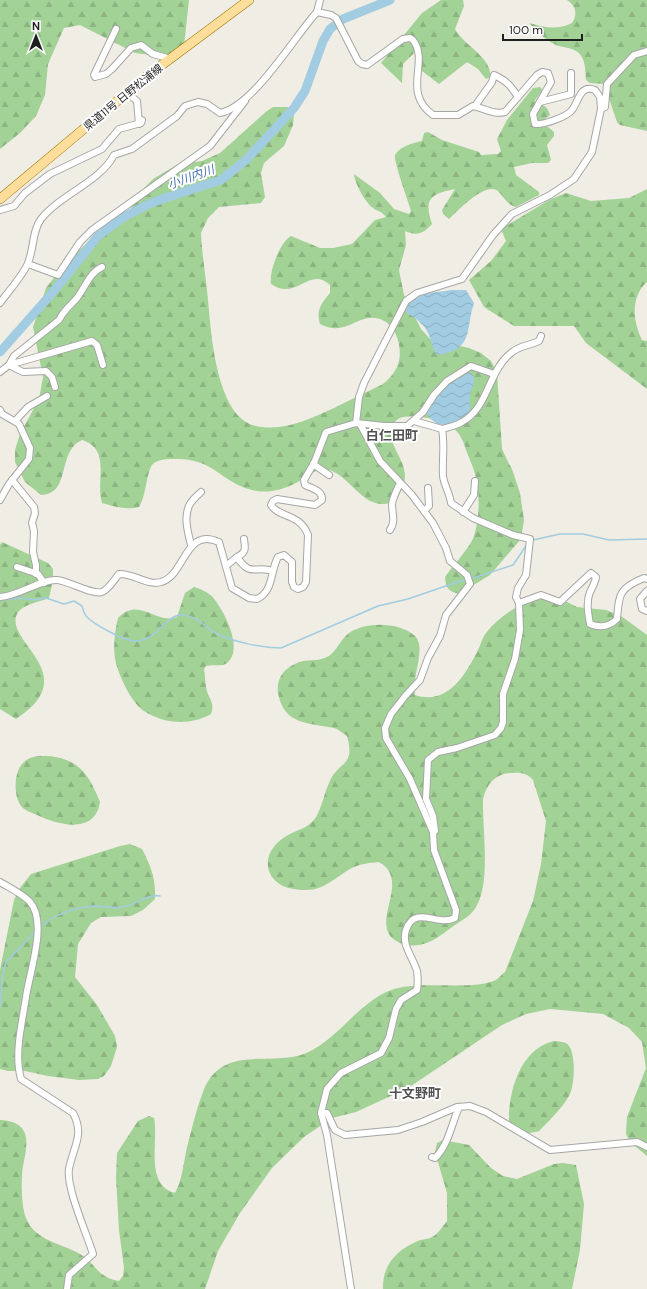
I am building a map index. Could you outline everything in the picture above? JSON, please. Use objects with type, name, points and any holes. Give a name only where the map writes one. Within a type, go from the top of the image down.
[{"type":"main road","name":"県道11号 日野松浦線","points":[[0,199],[126,93],[249,0]]},
{"type":"street","points":[[0,303],[28,264],[32,243],[40,221],[68,194],[108,166],[114,155],[132,149],[176,116],[185,106],[198,102],[207,104],[220,113],[228,111],[246,99],[317,12],[320,0]]},
{"type":"street","points":[[317,12],[332,15],[337,21],[358,61],[362,64],[367,65],[403,39],[410,38],[413,40],[418,50],[418,98],[423,107],[433,115],[458,115],[475,106],[492,82],[494,75],[506,80],[518,97]]},
{"type":"street","points":[[116,29],[94,75],[96,77],[102,76],[112,69],[122,56],[135,45],[141,45],[153,54],[171,59]]},
{"type":"street","points":[[601,109],[605,107],[607,84],[634,55],[647,51]]},
{"type":"street","points":[[350,1289],[328,1135],[321,1113],[327,1089],[342,1073],[381,1052],[389,1038],[396,1009],[401,1000],[417,990],[417,971],[404,942],[406,931],[410,922],[414,918],[420,916],[450,921],[455,918],[455,903],[443,877],[434,850],[433,832],[410,779],[386,738],[385,728],[392,714],[406,695],[420,680],[428,658],[440,636],[446,615],[470,584],[467,575],[450,561],[446,548],[433,523],[380,461],[358,424],[359,397],[364,383],[406,301],[417,293],[462,279],[493,235],[512,214],[550,195],[574,179],[592,152],[601,109],[598,93],[595,90],[587,88],[583,90],[572,110],[566,115],[540,125],[535,124],[533,114],[551,82],[548,73],[542,72],[505,112],[497,114],[475,106]]},
{"type":"street","points":[[540,102],[571,94],[571,73]]},
{"type":"street","points":[[0,210],[14,206],[25,194],[50,174],[102,149],[119,129],[140,122],[137,101],[126,93]]},
{"type":"street","points":[[28,264],[58,275],[80,242],[92,230],[210,146],[244,105],[246,99]]},
{"type":"street","points":[[9,365],[14,356],[59,320],[62,314],[77,298],[95,270],[102,267]]},
{"type":"street","points":[[414,421],[442,429],[462,422],[474,411],[484,398],[498,365],[519,346],[539,341],[540,336]]},
{"type":"street","points":[[0,372],[9,365],[92,341],[97,345],[103,365]]},
{"type":"street","points":[[9,365],[23,372],[46,371],[52,377],[55,387]]},
{"type":"street","points":[[0,597],[10,596],[55,580],[96,593],[107,588],[119,574],[126,573],[155,583],[162,582],[171,578],[191,546],[203,540],[212,539],[219,542],[232,588],[250,598],[257,599],[268,592],[278,557],[284,555],[292,562],[292,582],[294,588],[298,589],[303,587],[306,582],[308,535],[306,530],[293,516],[278,511],[271,505],[273,501],[277,499],[315,505],[319,504],[322,496],[320,492],[305,485],[304,480],[313,464],[326,432],[358,424],[398,427],[407,426],[423,412],[434,395],[447,381],[471,366],[494,374]]},
{"type":"street","points":[[15,421],[28,407],[47,396]]},
{"type":"street","points":[[0,410],[2,414],[19,424],[30,448],[29,459],[12,480],[0,500]]},
{"type":"street","points":[[434,850],[436,841],[433,816],[426,799],[428,760],[438,752],[457,748],[495,735],[501,728],[503,722],[503,694],[515,659],[520,630],[519,603],[516,597],[518,588],[526,575],[530,539],[513,535],[463,512],[451,504],[449,493],[443,478],[444,439],[442,429]]},
{"type":"street","points":[[313,464],[329,474]]},
{"type":"street","points":[[12,480],[34,507],[35,513],[32,523],[34,531],[33,552],[36,565],[36,574]]},
{"type":"street","points":[[463,512],[474,495],[476,481]]},
{"type":"street","points":[[390,530],[394,519],[393,499],[400,483]]},
{"type":"street","points":[[424,511],[430,506],[428,488]]},
{"type":"street","points":[[191,546],[187,530],[187,515],[189,505],[201,492]]},
{"type":"street","points":[[226,566],[244,554],[246,550],[244,539]]},
{"type":"street","points":[[238,557],[248,570],[252,571],[264,568],[273,571]]},
{"type":"street","points":[[18,567],[36,574],[44,583]]},
{"type":"street","points":[[519,603],[541,595],[560,602],[591,573],[596,577],[595,583],[590,592],[587,607],[590,624],[598,628],[612,624],[617,619],[619,596],[625,587],[644,578],[647,579]]},
{"type":"street","points":[[647,591],[640,599],[642,609],[647,611]]},
{"type":"street","points":[[0,882],[17,892],[31,903],[37,919],[37,941],[26,997],[19,1050],[21,1079],[73,1113],[77,1121],[79,1132],[69,1170],[71,1186],[93,1254],[69,1275],[67,1289]]},
{"type":"street","points":[[321,1113],[327,1113],[335,1130],[345,1135],[398,1130],[459,1107],[470,1106],[486,1112],[550,1150],[637,1142],[647,1146]]},
{"type":"street","points":[[432,1157],[435,1158],[439,1155],[459,1107]]},
{"type":"green space","points":[[0,0],[189,0],[184,46],[166,57],[135,53],[80,25],[64,28],[48,64],[45,95],[36,116],[20,133],[0,149]]},
{"type":"green space","points":[[441,0],[463,0],[464,6],[455,29],[459,35],[482,57],[490,70],[490,77],[486,79],[478,69],[467,62],[439,84],[422,71],[422,54],[415,52],[403,64],[402,83],[381,63],[422,13]]},
{"type":"green space","points":[[567,0],[647,0],[647,131],[620,125],[617,122],[604,84],[590,83],[586,80],[585,67],[581,55],[572,49],[558,46],[548,41],[529,23],[556,28],[572,23],[575,16],[575,10]]},
{"type":"green space","points":[[540,87],[543,90],[535,100],[536,104],[545,106],[550,115],[537,125],[548,127],[554,132],[554,136],[547,145],[551,160],[548,163],[532,163],[514,167],[516,175],[539,192],[539,195],[516,207],[508,203],[498,191],[493,189],[486,190],[472,198],[449,219],[443,214],[442,210],[455,189],[439,193],[431,199],[429,204],[432,224],[420,233],[416,234],[405,231],[406,245],[399,270],[404,295],[421,329],[431,340],[469,348],[481,353],[491,361],[497,373],[502,449],[512,469],[520,493],[524,520],[521,539],[490,575],[459,594],[452,592],[446,584],[445,577],[465,551],[474,536],[479,505],[478,488],[473,468],[460,436],[449,425],[429,418],[415,416],[403,417],[398,419],[393,426],[391,431],[392,440],[404,468],[405,475],[404,484],[400,493],[393,501],[386,504],[376,503],[369,500],[346,480],[328,470],[313,473],[284,488],[263,492],[252,490],[232,482],[208,466],[199,462],[172,459],[159,461],[151,466],[144,496],[139,507],[116,507],[102,503],[100,494],[100,458],[97,451],[91,445],[82,440],[74,446],[69,454],[61,480],[57,488],[51,493],[41,495],[25,482],[15,462],[15,450],[20,434],[39,399],[43,377],[33,327],[46,288],[66,262],[87,243],[108,233],[123,220],[144,188],[153,179],[178,164],[202,161],[220,153],[273,107],[288,107],[294,114],[293,125],[284,146],[264,163],[261,173],[265,197],[261,203],[219,207],[208,218],[201,233],[211,332],[218,372],[224,391],[232,407],[243,420],[256,426],[286,426],[334,408],[383,384],[391,377],[397,367],[400,354],[398,340],[395,333],[386,322],[380,319],[365,319],[345,327],[338,328],[329,328],[320,324],[320,307],[330,293],[330,285],[323,280],[316,279],[288,289],[280,288],[271,284],[272,272],[276,257],[283,244],[291,236],[320,248],[333,248],[352,244],[375,220],[386,217],[367,202],[358,188],[354,174],[380,193],[394,209],[409,214],[411,211],[395,159],[395,155],[400,149],[407,145],[422,141],[424,133],[428,132],[442,140],[479,152],[481,155],[498,154],[501,151],[497,139],[507,120],[533,88]]},
{"type":"green space","points":[[647,189],[647,282],[638,295],[635,318],[642,340],[647,341],[647,389],[586,343],[574,326],[514,326],[484,307],[469,280],[491,261],[506,241],[501,229],[549,200],[566,193],[591,201],[629,198]]},
{"type":"green space","points":[[2,542],[48,563],[53,569],[53,580],[49,598],[28,605],[18,612],[16,623],[20,634],[37,659],[43,673],[44,687],[36,702],[16,719],[0,709],[0,545]]},
{"type":"green space","points":[[194,587],[209,594],[219,606],[228,622],[234,650],[232,657],[227,663],[223,665],[206,666],[204,669],[207,690],[212,703],[211,714],[203,718],[186,722],[168,721],[160,719],[144,711],[134,701],[130,694],[116,664],[114,643],[116,627],[118,618],[126,612],[133,610],[141,610],[162,617],[177,617],[185,593]]},
{"type":"green space","points":[[551,598],[567,602],[577,607],[606,610],[621,616],[647,635],[647,1156],[630,1142],[626,1134],[627,1117],[646,1068],[642,1042],[629,1028],[603,1014],[550,1009],[526,1014],[502,1025],[408,1088],[356,1112],[332,1118],[304,1137],[272,1168],[240,1213],[218,1251],[205,1289],[0,1289],[0,1120],[18,1125],[23,1129],[25,1135],[26,1149],[22,1171],[22,1192],[24,1213],[30,1226],[42,1237],[80,1254],[106,1277],[119,1281],[123,1276],[124,1268],[119,1230],[116,1178],[117,1153],[138,1121],[149,1116],[154,1118],[156,1172],[159,1181],[165,1188],[175,1193],[181,1178],[190,1136],[201,1098],[207,1083],[216,1072],[227,1065],[238,1061],[292,1057],[304,1054],[330,1038],[363,1007],[388,991],[403,987],[425,985],[476,985],[496,980],[505,972],[533,901],[541,864],[546,821],[533,780],[529,776],[522,773],[507,773],[493,780],[487,788],[483,799],[485,857],[483,887],[480,900],[472,913],[432,941],[414,946],[400,943],[390,936],[386,926],[392,892],[392,881],[388,871],[379,862],[357,866],[319,888],[307,890],[292,889],[279,884],[275,881],[269,871],[268,858],[273,847],[283,838],[307,826],[313,821],[320,809],[327,787],[337,770],[348,759],[349,754],[347,736],[337,729],[299,721],[288,714],[280,702],[278,683],[285,671],[292,665],[329,656],[349,633],[356,629],[364,626],[383,625],[401,628],[409,631],[415,636],[420,648],[414,688],[415,695],[427,697],[437,696],[454,686],[461,678],[468,669],[485,635],[499,619],[523,604]]},
{"type":"green space","points":[[32,757],[58,757],[75,764],[87,776],[100,802],[97,812],[91,819],[74,825],[55,822],[24,809],[20,804],[16,792],[16,778],[20,766]]},
{"type":"green space","points":[[130,844],[142,849],[148,861],[154,879],[155,899],[143,910],[131,916],[101,917],[91,923],[78,944],[75,977],[97,1005],[115,1036],[117,1047],[111,1066],[104,1076],[98,1079],[79,1080],[25,1071],[8,1071],[0,1069],[0,970],[14,900],[20,888],[31,874]]},
{"type":"green space","points":[[554,1041],[566,1043],[570,1047],[574,1068],[573,1085],[571,1091],[559,1110],[539,1131],[525,1133],[519,1131],[509,1122],[509,1110],[514,1085],[519,1072],[533,1052],[543,1045]]},
{"type":"green space","points":[[443,1140],[469,1145],[491,1168],[503,1176],[517,1179],[554,1164],[563,1163],[576,1165],[584,1204],[580,1250],[572,1289],[383,1289],[385,1272],[393,1258],[412,1244],[434,1236],[447,1221],[447,1193],[435,1152],[437,1143]]},
{"type":"water","points":[[451,290],[466,290],[474,303],[466,338],[463,344],[457,349],[437,355],[429,335],[423,325],[407,313],[405,308],[419,296]]},
{"type":"water","points":[[470,372],[473,375],[474,384],[470,395],[469,415],[452,424],[441,425],[436,423],[426,412],[430,404],[444,388]]},
{"type":"waterway","name":"小川内川","points":[[0,352],[53,292],[98,236],[122,218],[143,207],[159,200],[221,180],[247,159],[294,108],[305,91],[323,41],[330,29],[343,19],[390,0]]},
{"type":"waterway","points":[[533,540],[560,534],[583,534],[609,540],[647,539]]},
{"type":"waterway","points":[[470,579],[513,565],[528,543]]},
{"type":"waterway","points":[[0,600],[21,598],[34,600],[46,598],[64,604],[74,601],[82,606],[86,616],[96,624],[117,636],[135,641],[154,635],[173,617],[182,615],[192,617],[214,632],[226,638],[258,646],[281,648],[378,606],[408,599],[466,579]]},
{"type":"waterway","points":[[40,927],[58,915],[80,908],[94,906],[119,908],[146,898],[160,896]]},
{"type":"waterway","points":[[0,1007],[3,973],[6,962],[36,931]]},
{"type":"district","name":"白仁田町","points":[[392,435]]},
{"type":"district","name":"十文野町","points":[[415,1093]]}]
